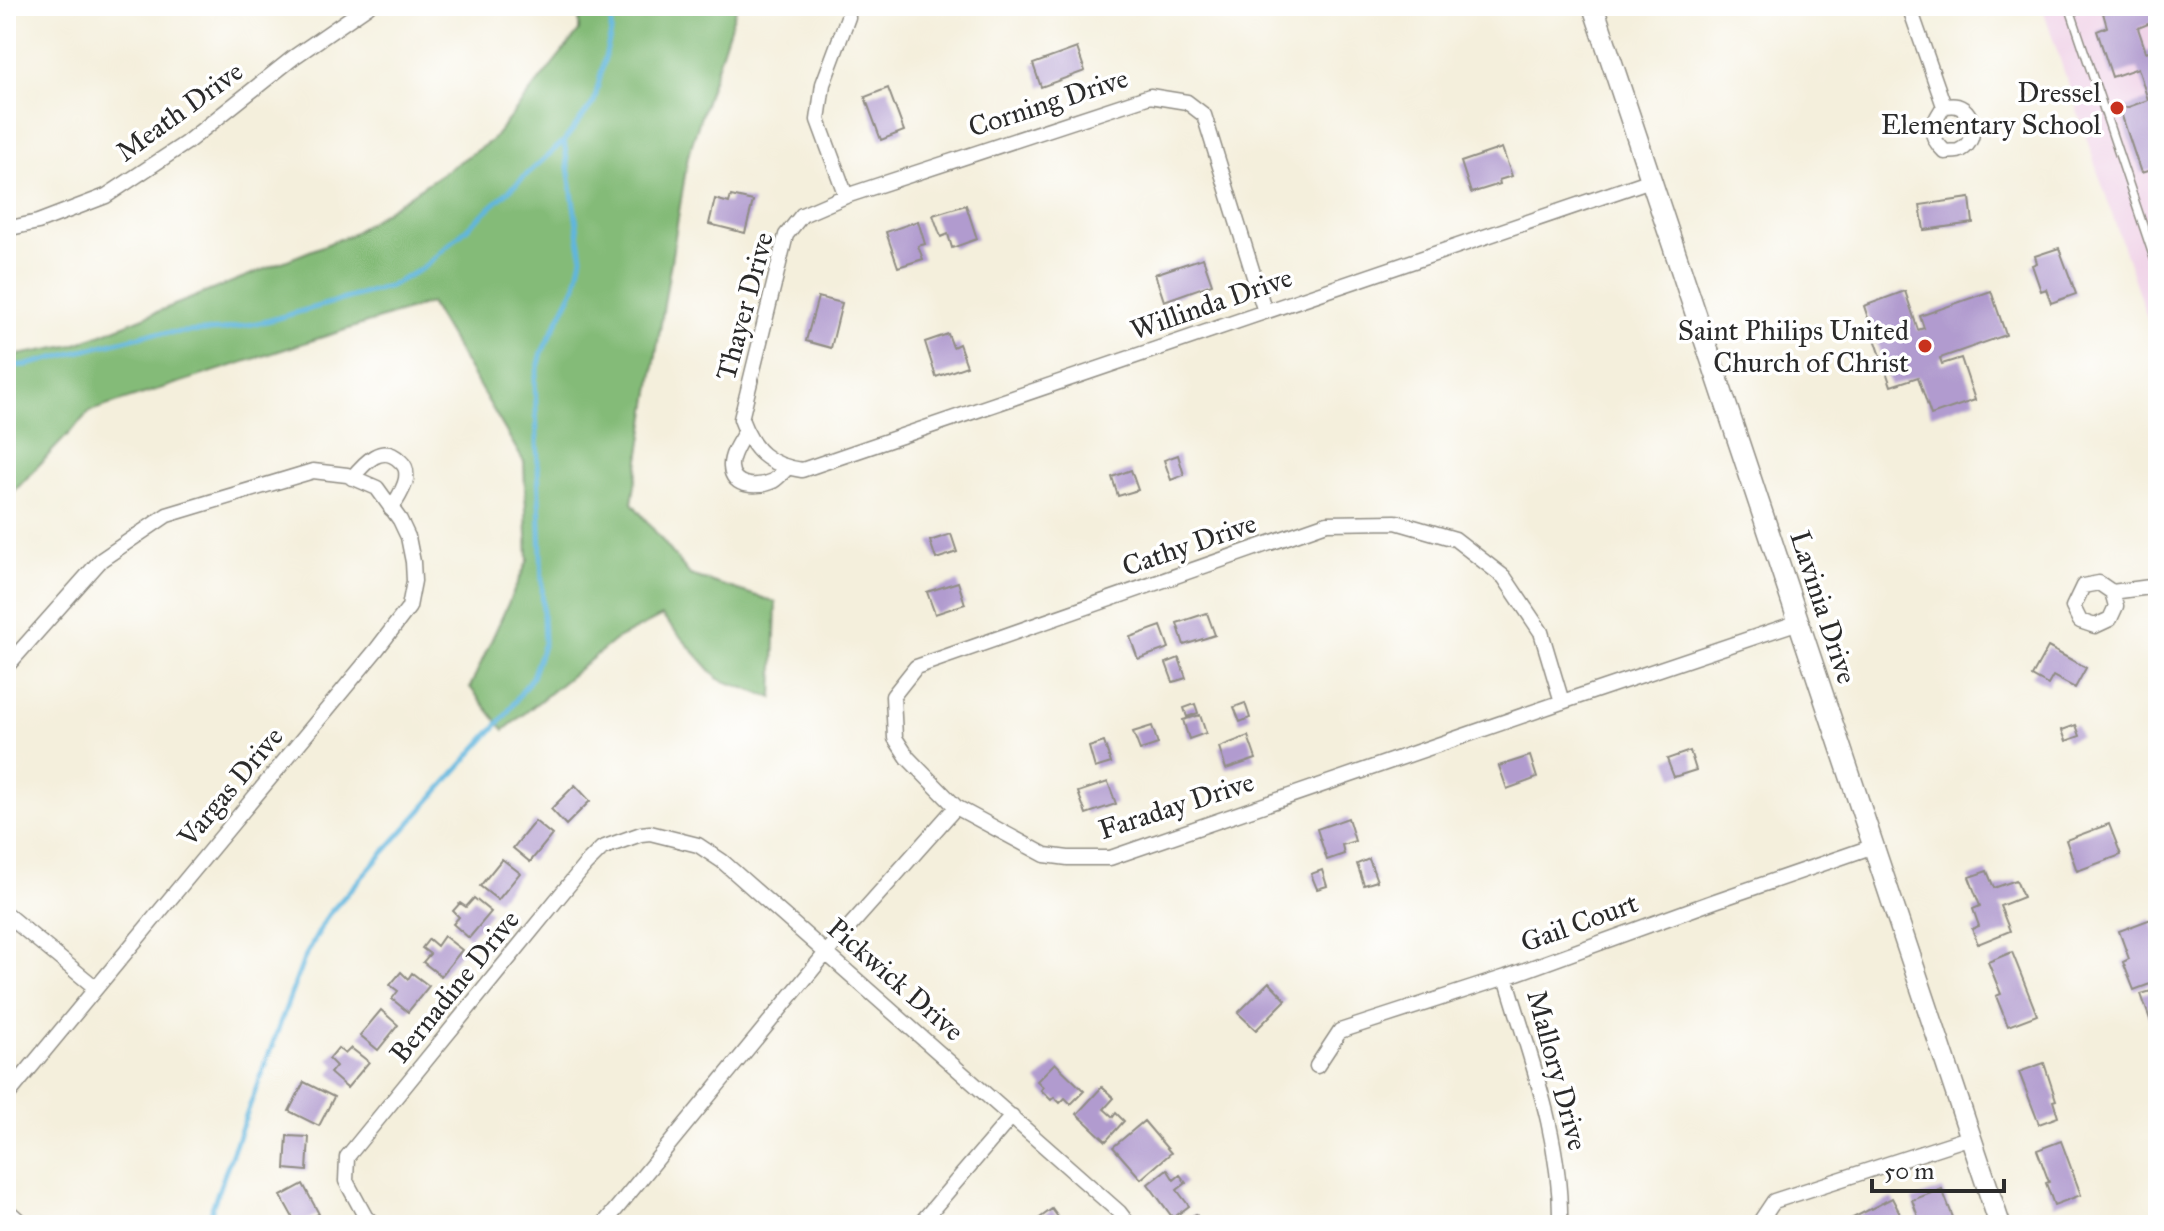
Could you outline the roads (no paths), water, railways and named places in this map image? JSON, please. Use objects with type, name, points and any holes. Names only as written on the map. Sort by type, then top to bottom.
[{"type":"street","name":"Meath Drive","points":[[6,229],[38,222],[106,196],[178,149],[294,57],[368,6]]},
{"type":"street","name":"Lavinia Drive","points":[[1593,6],[2000,1225]]},
{"type":"street","points":[[1909,6],[1944,106]]},
{"type":"street","points":[[846,196],[818,120],[823,84],[848,17]]},
{"type":"street","name":"Corning Drive","points":[[846,196],[1150,96],[1187,102],[1204,115],[1265,312]]},
{"type":"street","name":"Willinda Drive","points":[[746,431],[730,464],[733,475],[744,485],[755,486],[774,481],[787,468],[802,470],[1651,180]]},
{"type":"street","name":"Thayer Drive","points":[[746,431],[741,419],[786,235],[802,215],[846,196]]},
{"type":"street","points":[[746,431],[762,455],[787,468]]},
{"type":"street","points":[[6,667],[101,560],[167,515],[313,471],[352,478],[363,464],[376,455],[387,453],[405,466],[406,477],[391,509]]},
{"type":"street","name":"Vargas Drive","points":[[6,1097],[409,607],[414,581],[408,537],[377,488],[352,478]]},
{"type":"street","name":"Cathy Drive","points":[[956,807],[908,758],[895,738],[893,696],[916,667],[1327,523],[1396,522],[1455,539],[1504,577],[1541,632],[1562,702]]},
{"type":"street","points":[[2112,592],[2158,586]]},
{"type":"street","name":"Faraday Drive","points":[[956,807],[1045,855],[1110,858],[1799,622]]},
{"type":"street","points":[[603,1225],[826,953],[956,807]]},
{"type":"street","name":"Pickwick Drive","points":[[602,848],[650,833],[698,845],[722,861],[1012,1116],[1119,1212],[1129,1225]]},
{"type":"street","name":"Gail Court","points":[[1317,1066],[1340,1031],[1506,977],[1874,846]]},
{"type":"street","name":"Bernadine Drive","points":[[378,1225],[366,1218],[346,1181],[347,1157],[602,848]]},
{"type":"street","points":[[6,914],[96,988]]},
{"type":"street","name":"Mallory Drive","points":[[1506,977],[1555,1143],[1561,1195],[1560,1225]]},
{"type":"street","points":[[919,1225],[1012,1116]]},
{"type":"street","points":[[1758,1225],[1774,1201],[1971,1137]]},
{"type":"street","points":[[6,1209],[24,1225]]},
{"type":"lane","points":[[2069,6],[2158,270]]},
{"type":"waterway","points":[[6,366],[27,365],[148,334],[222,330],[267,321],[390,286],[423,268],[564,141],[594,102],[611,33],[612,6]]},
{"type":"waterway","points":[[211,1225],[212,1208],[304,959],[328,915],[505,716],[532,677],[544,643],[535,380],[542,352],[576,285],[582,257],[564,141]]},
{"type":"place","name":"Dressel Elementary School","points":[[2117,108]]},
{"type":"place","name":"Saint Philips United Church of Christ","points":[[1925,346]]}]
